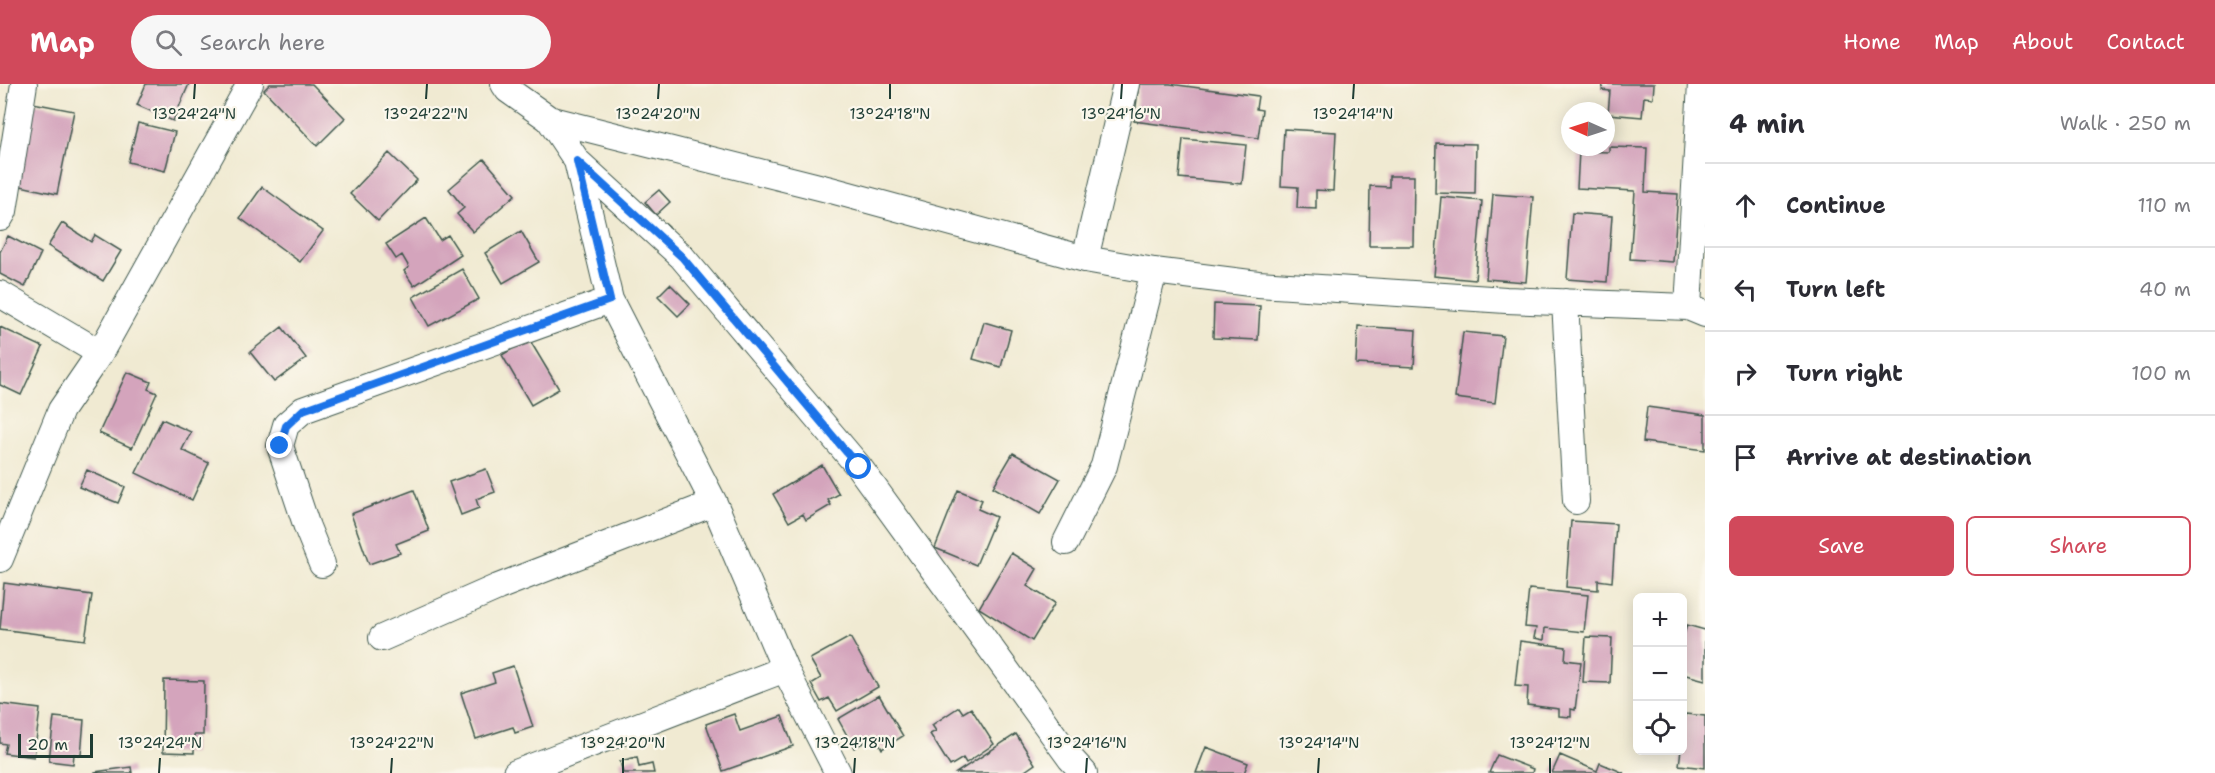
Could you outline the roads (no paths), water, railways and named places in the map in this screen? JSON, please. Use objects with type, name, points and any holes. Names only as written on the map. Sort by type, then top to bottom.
[{"type":"street","points":[[0,218],[4,211],[24,84]]},
{"type":"street","points":[[0,560],[61,410],[100,353],[250,84]]},
{"type":"street","points":[[504,84],[508,90],[549,119],[577,161],[682,257],[859,467],[1071,759],[1084,773]]},
{"type":"street","points":[[1085,259],[1126,84]]},
{"type":"street","points":[[549,119],[831,190],[1085,259],[1154,271],[1257,284],[1697,310],[1701,84]]},
{"type":"street","points":[[577,161],[610,300],[714,503],[785,669],[838,773]]},
{"type":"street","points":[[1066,542],[1104,466],[1154,271]]},
{"type":"street","points":[[0,294],[100,353]]},
{"type":"street","points":[[322,564],[280,446],[286,426],[303,410],[610,300]]},
{"type":"street","points":[[1565,302],[1576,501]]},
{"type":"street","points":[[382,638],[498,587],[714,503]]},
{"type":"street","points":[[516,773],[785,669]]}]
